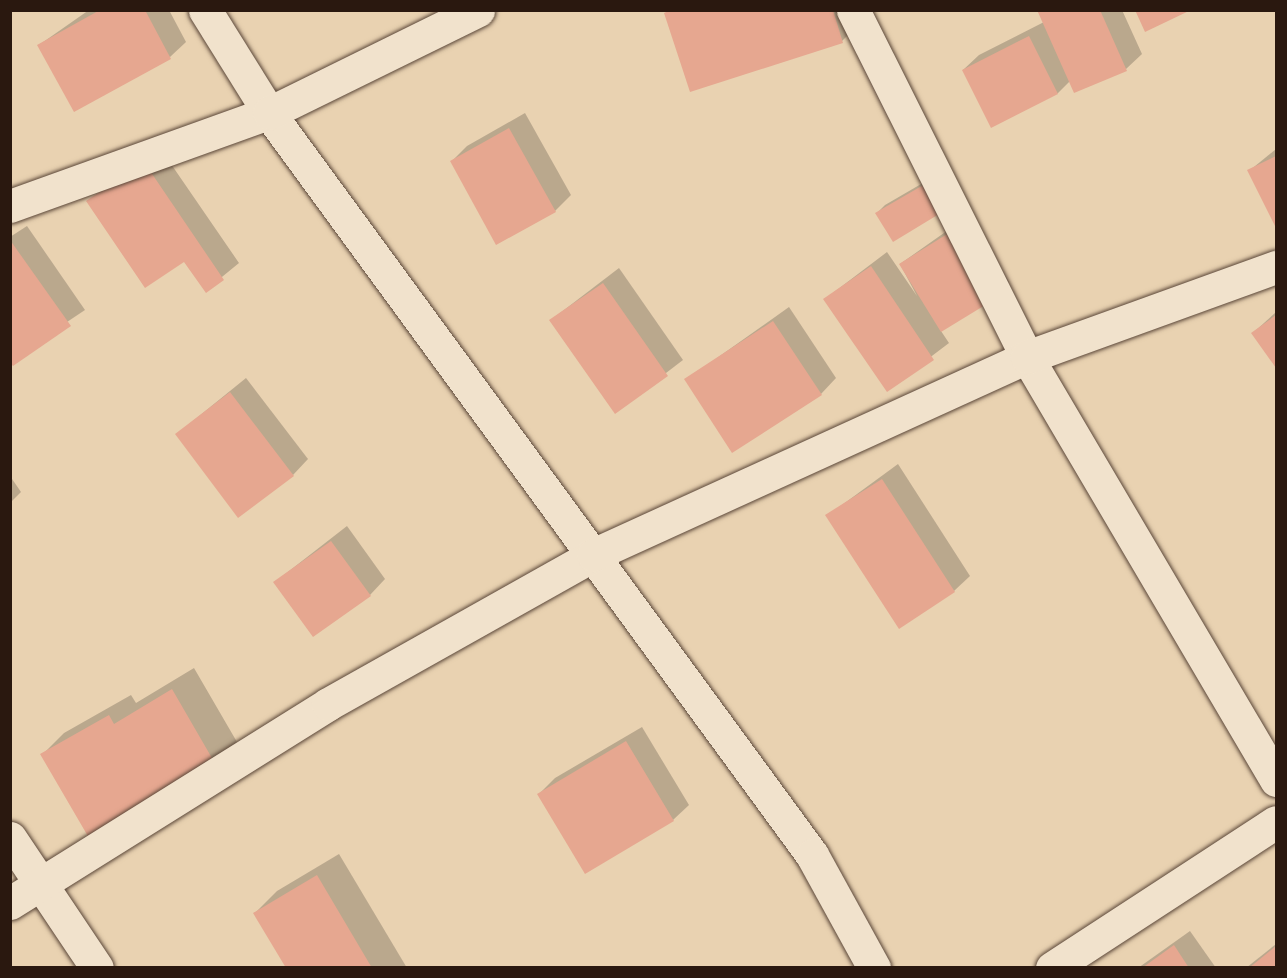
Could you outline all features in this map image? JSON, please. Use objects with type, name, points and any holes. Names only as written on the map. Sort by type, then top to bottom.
[{"type":"street","points":[[205,10],[269,114],[812,855],[874,968]]},
{"type":"street","points":[[10,206],[269,114],[478,10]]},
{"type":"street","points":[[853,10],[1027,357],[1276,780]]},
{"type":"street","points":[[10,903],[328,704],[593,555],[1027,357],[1276,267]]},
{"type":"street","points":[[1052,968],[1276,822]]},
{"type":"street","points":[[10,838],[43,881],[97,968]]},
{"type":"building","points":[[100,10],[145,10],[171,59],[74,112],[37,45]]},
{"type":"building","points":[[671,10],[833,10],[843,43],[690,92],[664,13]]},
{"type":"building","points":[[1037,10],[1100,10],[1127,71],[1074,93]]},
{"type":"building","points":[[1135,10],[1191,10],[1145,32]]},
{"type":"building","points":[[1029,36],[1058,94],[991,128],[962,70]]},
{"type":"building","points":[[509,128],[556,212],[496,245],[450,161]]},
{"type":"building","points":[[1276,156],[1276,228],[1247,170]]},
{"type":"building","points":[[144,162],[224,280],[206,293],[184,262],[145,288],[86,201]]},
{"type":"building","points":[[932,180],[949,208],[893,242],[875,213]]},
{"type":"building","points":[[952,231],[995,299],[941,332],[899,264]]},
{"type":"building","points":[[10,240],[71,326],[13,366],[10,363]]},
{"type":"building","points":[[871,266],[934,360],[887,392],[823,299]]},
{"type":"building","points":[[603,283],[668,376],[615,414],[549,320]]},
{"type":"building","points":[[1276,315],[1276,368],[1251,333]]},
{"type":"building","points":[[773,321],[822,395],[732,453],[684,379]]},
{"type":"building","points":[[230,392],[294,476],[238,518],[175,434]]},
{"type":"building","points":[[882,479],[955,592],[899,629],[825,515]]},
{"type":"building","points":[[331,541],[371,596],[313,637],[273,582]]},
{"type":"building","points":[[172,689],[216,765],[89,838],[40,754],[109,715],[114,724]]},
{"type":"building","points":[[626,741],[674,821],[585,874],[537,794]]},
{"type":"building","points":[[317,875],[372,968],[286,968],[253,913]]},
{"type":"building","points":[[1174,945],[1189,968],[1142,968]]},
{"type":"building","points":[[1276,946],[1276,968],[1249,968]]}]
